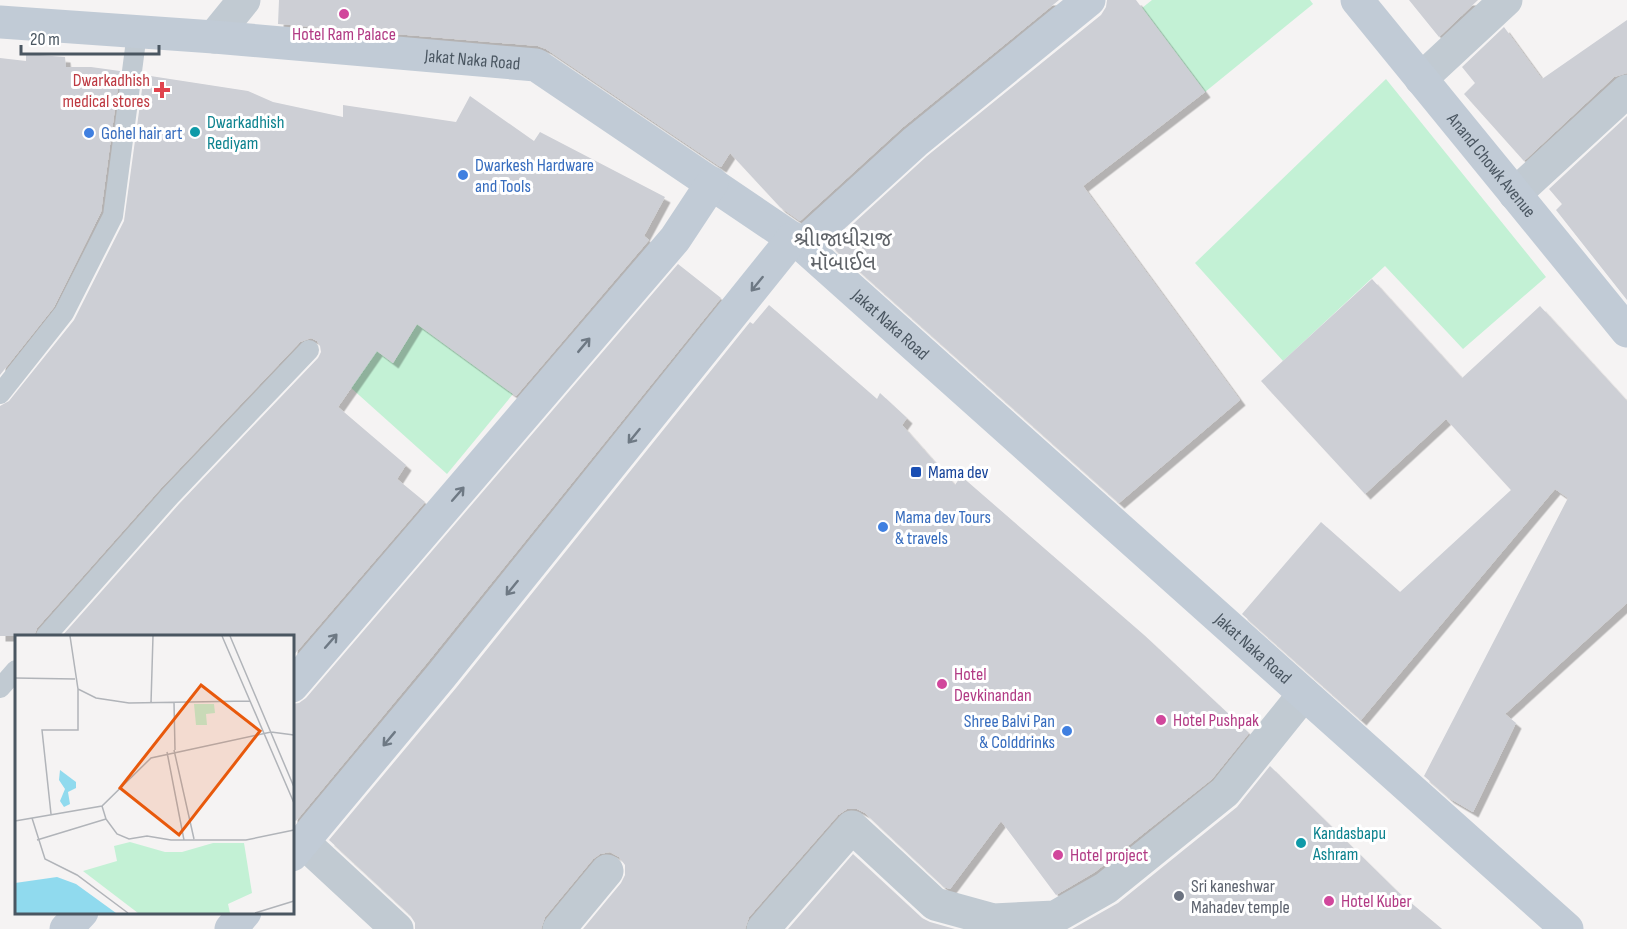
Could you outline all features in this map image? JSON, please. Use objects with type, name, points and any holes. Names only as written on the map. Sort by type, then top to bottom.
[{"type":"main road","points":[[298,849],[798,242],[915,142],[1089,0]]},
{"type":"main road","name":"Anand Chowk Avenue","points":[[1357,0],[1627,331]]},
{"type":"main road","name":"Jakat Naka Road","points":[[0,22],[214,37],[536,65],[798,242],[1567,929]]},
{"type":"main road","points":[[294,684],[675,239],[712,183]]},
{"type":"main road","points":[[66,929],[79,914]]},
{"type":"main road","points":[[231,929],[242,914]]},
{"type":"street","points":[[214,37],[244,0]]},
{"type":"street","points":[[1421,79],[1506,0]]},
{"type":"street","points":[[1515,194],[1627,91]]},
{"type":"street","points":[[763,929],[852,827],[935,904],[993,920],[1055,917],[1106,888],[1225,792],[1304,694]]},
{"type":"street","points":[[298,849],[397,929]]},
{"type":"street","points":[[559,929],[607,871]]},
{"type":"lane","points":[[0,394],[64,313],[113,216],[137,33]]},
{"type":"lane","points":[[47,635],[170,496],[309,350]]},
{"type":"lane","points":[[0,688],[15,671]]},
{"type":"green space","points":[[1152,0],[1310,0],[1313,4],[1205,92],[1142,8]]},
{"type":"green space","points":[[1386,79],[1546,277],[1463,349],[1385,266],[1283,361],[1195,263]]},
{"type":"green space","points":[[417,324],[513,394],[447,474],[350,387],[373,348],[393,363]]},
{"type":"building","points":[[279,0],[1059,0],[903,127],[800,221],[780,207],[730,153],[721,167],[719,166],[546,49],[538,46],[278,24]]},
{"type":"building","points":[[1107,0],[1136,0],[1205,92],[1083,186],[1240,400],[1119,503],[830,245],[927,156],[1101,15]]},
{"type":"building","points":[[1409,0],[1478,0],[1439,37]]},
{"type":"building","points":[[1627,20],[1627,73],[1614,77],[1524,161],[1464,94],[1475,83],[1462,67],[1504,27],[1542,79]]},
{"type":"building","points":[[26,54],[65,57],[66,67],[91,67],[120,71],[101,212],[54,307],[0,375],[0,58],[26,61]]},
{"type":"building","points":[[144,75],[248,91],[273,102],[343,117],[343,105],[456,122],[470,96],[534,141],[540,132],[665,197],[644,236],[649,240],[516,396],[417,324],[393,363],[377,351],[338,407],[406,465],[397,479],[425,502],[294,655],[294,635],[63,635],[179,504],[318,358],[321,352],[320,346],[311,338],[300,342],[161,488],[37,628],[34,635],[0,636],[0,406],[9,401],[74,320],[124,221]]},
{"type":"building","points":[[1627,116],[1627,300],[1556,210],[1562,204],[1549,189]]},
{"type":"building","points":[[678,264],[721,298],[426,664],[296,821],[294,820],[294,704],[306,698]]},
{"type":"building","points":[[1372,279],[1462,378],[1540,306],[1627,401],[1627,603],[1505,714],[1516,723],[1473,812],[1449,798],[1424,776],[1568,498],[1555,489],[1361,720],[1242,614],[1321,522],[1400,592],[1511,490],[1446,419],[1365,494],[1261,381]]},
{"type":"building","points":[[769,305],[877,399],[880,393],[907,418],[902,425],[955,485],[961,476],[1144,635],[1249,733],[1212,779],[1095,872],[1056,895],[1001,821],[950,889],[944,887],[865,813],[857,809],[847,809],[838,815],[749,917],[745,929],[583,929],[625,875],[625,865],[619,857],[610,852],[600,854],[593,859],[545,917],[541,929],[415,929],[415,923],[410,915],[329,840],[456,688],[750,322],[753,324]]},
{"type":"building","points":[[1270,766],[1397,891],[1442,929],[1072,929],[1118,903],[1237,807]]},
{"type":"building","points":[[853,854],[922,918],[955,929],[788,929]]},
{"type":"place","name":"Hotel Ram Palace","points":[[344,14]]},
{"type":"place","name":"Dwarkadhish medical stores","points":[[162,90]]},
{"type":"place","name":"Dwarkadhish Rediyam","points":[[195,132]]},
{"type":"place","name":"Gohel hair art","points":[[89,133]]},
{"type":"place","name":"Dwarkesh Hardware and Tools","points":[[463,175]]},
{"type":"place","name":"Mama dev","points":[[916,472]]},
{"type":"place","name":"Mama dev Tours & travels","points":[[883,527]]},
{"type":"place","name":"Hotel Devkinandan","points":[[942,684]]},
{"type":"place","name":"Hotel Pushpak","points":[[1161,720]]},
{"type":"place","name":"Shree Balvi Pan & Colddrinks","points":[[1067,731]]},
{"type":"place","name":"Kandasbapu Ashram","points":[[1301,843]]},
{"type":"place","name":"Hotel project","points":[[1058,855]]},
{"type":"place","name":"Sri kaneshwar Mahadev temple","points":[[1179,896]]},
{"type":"place","name":"Hotel Kuber","points":[[1329,901]]},
{"type":"district","name":"શ્રીાજાધીરાજ મૉબાઈલ","points":[[843,251]]}]
